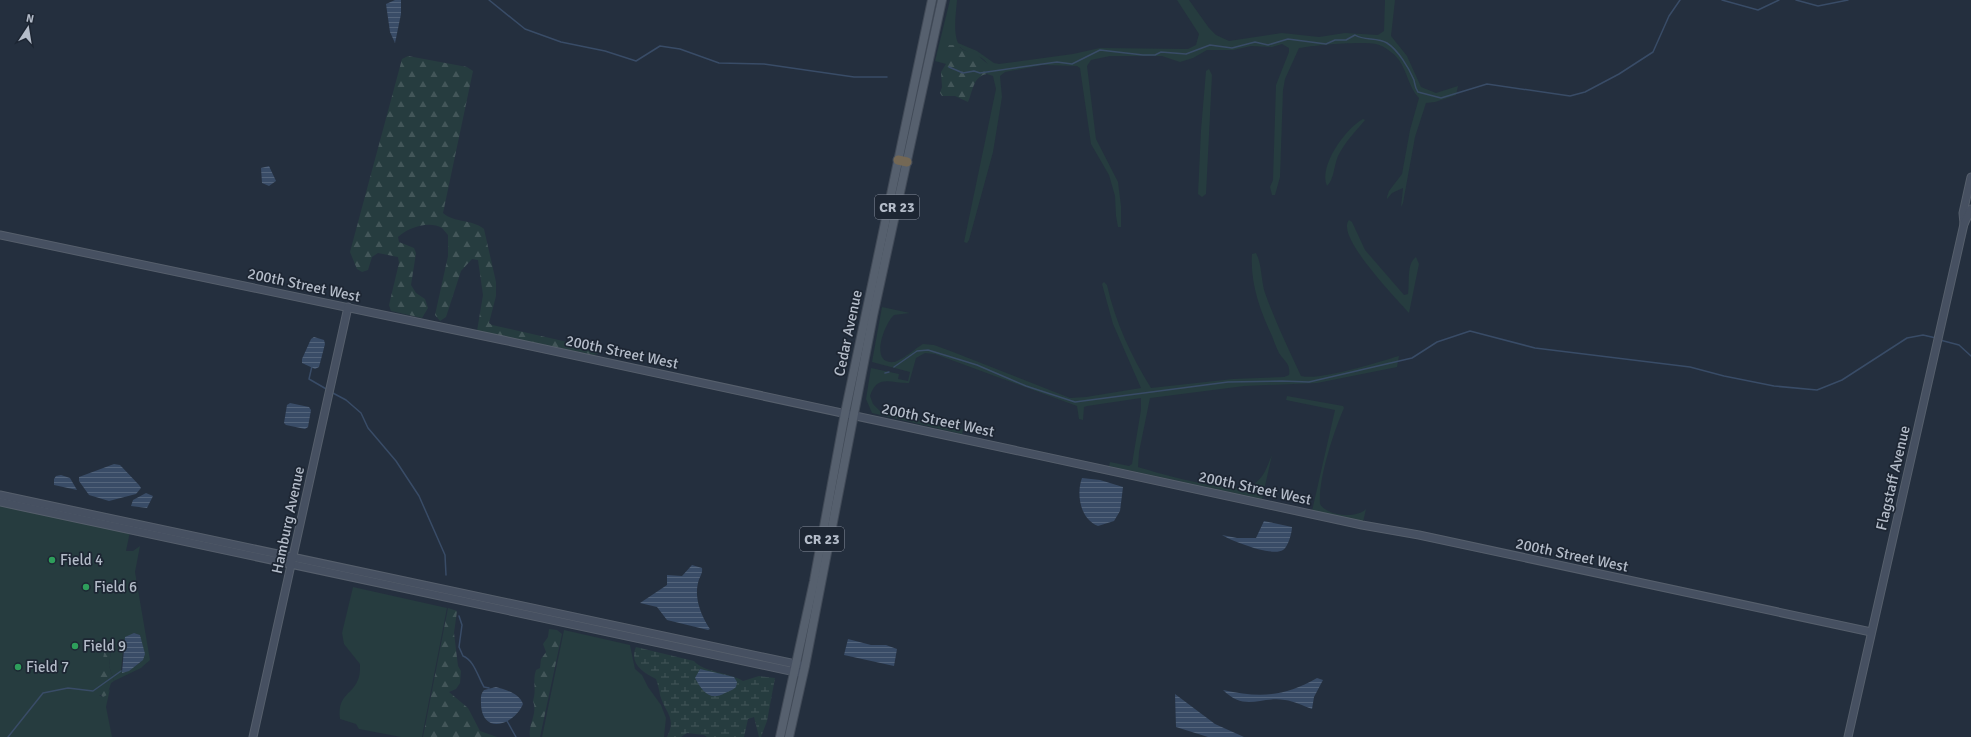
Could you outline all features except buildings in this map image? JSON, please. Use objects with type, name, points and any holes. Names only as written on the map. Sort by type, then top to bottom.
[{"type":"main road","name":"Cedar Avenue","points":[[804,670],[854,415],[932,0]]},
{"type":"main road","name":"Cedar Avenue","points":[[795,668],[814,581],[845,413],[902,161],[942,0]]},
{"type":"main road","name":"CR 23","points":[[780,737],[795,668]]},
{"type":"main road","name":"CR 23","points":[[789,737],[804,670]]},
{"type":"street","name":"Flagstaff Avenue","points":[[1964,224],[1963,213],[1971,177]]},
{"type":"street","name":"Flagstaff Avenue","points":[[1848,737],[1964,224],[1971,209]]},
{"type":"street","name":"200th Street West","points":[[0,235],[845,413],[1362,525],[1434,538],[1871,632]]},
{"type":"street","name":"Hamburg Avenue","points":[[253,737],[348,308]]},
{"type":"street","points":[[0,495],[292,561]]},
{"type":"street","points":[[0,502],[292,561],[804,670]]},
{"type":"green space","points":[[950,0],[957,0],[955,28],[958,43],[977,51],[994,63],[999,64],[1073,54],[1100,48],[1188,49],[1196,45],[1199,34],[1177,0],[1189,0],[1209,28],[1216,35],[1229,41],[1282,33],[1319,37],[1345,33],[1378,35],[1384,31],[1385,0],[1395,0],[1391,36],[1407,56],[1421,87],[1436,93],[1458,86],[1456,95],[1435,102],[1426,103],[1415,137],[1401,207],[1403,188],[1392,193],[1387,199],[1387,197],[1389,191],[1402,174],[1410,130],[1419,98],[1397,57],[1382,46],[1369,43],[1349,43],[1299,48],[1285,79],[1283,90],[1280,177],[1275,195],[1272,195],[1270,187],[1273,180],[1276,85],[1289,52],[1289,48],[1282,44],[1272,47],[1251,46],[1233,50],[1207,50],[1193,58],[1180,62],[1162,56],[1110,56],[1091,60],[1087,66],[1096,139],[1118,182],[1121,206],[1121,227],[1118,227],[1115,196],[1109,175],[1091,144],[1080,68],[1077,66],[1043,65],[1005,72],[1000,76],[1002,97],[993,152],[967,243],[964,242],[996,89],[993,76],[987,74],[987,63],[984,59],[960,47],[946,51],[946,64],[935,61]]},
{"type":"green space","points":[[949,45],[957,45],[963,50],[976,54],[990,66],[987,74],[982,75],[976,81],[968,102],[955,96],[942,96],[940,93],[942,87],[941,72],[946,64],[946,51]]},
{"type":"green space","points":[[408,56],[467,67],[473,71],[443,213],[452,218],[474,224],[484,229],[496,282],[496,296],[489,323],[492,325],[598,349],[601,352],[594,355],[477,331],[483,295],[478,260],[472,259],[461,271],[446,317],[440,321],[435,315],[448,256],[448,235],[442,228],[437,226],[418,226],[398,237],[399,242],[414,248],[416,253],[411,285],[416,293],[425,299],[428,308],[422,318],[391,311],[389,305],[399,263],[398,257],[378,253],[372,257],[368,270],[362,272],[357,269],[350,252],[402,59]]},
{"type":"green space","points":[[1209,69],[1212,75],[1206,194],[1202,197],[1198,194],[1201,130],[1206,71]]},
{"type":"green space","points":[[1363,119],[1365,120],[1347,142],[1338,156],[1331,180],[1327,186],[1325,178],[1326,168],[1335,148],[1349,130]]},
{"type":"green space","points":[[1349,220],[1352,222],[1365,250],[1404,295],[1408,294],[1411,264],[1416,257],[1419,264],[1409,313],[1381,282],[1359,253],[1347,228]]},
{"type":"green space","points":[[1256,253],[1265,293],[1277,324],[1301,376],[1321,376],[1399,356],[1397,367],[1317,383],[1244,386],[1150,398],[1139,452],[1138,467],[1214,486],[1243,487],[1252,485],[1259,479],[1265,472],[1272,455],[1262,499],[1109,466],[1110,462],[1129,466],[1132,464],[1141,410],[1141,398],[1084,407],[1083,420],[1079,419],[1077,406],[935,354],[925,353],[916,358],[909,383],[886,381],[877,384],[870,396],[873,404],[882,413],[963,429],[962,434],[872,413],[866,399],[871,368],[899,374],[898,379],[908,381],[910,372],[872,362],[882,307],[910,313],[894,315],[886,327],[880,351],[882,357],[886,361],[897,361],[923,344],[934,345],[1070,398],[1086,397],[1141,388],[1113,324],[1102,284],[1104,282],[1107,285],[1114,312],[1124,338],[1151,388],[1233,379],[1284,377],[1289,375],[1289,368],[1277,349],[1260,306],[1254,286],[1252,254]]},
{"type":"green space","points":[[1287,396],[1343,406],[1344,408],[1331,442],[1324,469],[1320,504],[1329,511],[1342,515],[1356,514],[1366,509],[1363,522],[1312,511],[1335,410],[1286,400]]},
{"type":"green space","points":[[0,499],[131,527],[126,551],[133,551],[140,546],[135,572],[150,660],[141,668],[114,681],[109,666],[111,649],[99,695],[103,697],[110,689],[106,707],[112,737],[0,737]],"holes":[[[134,633],[140,635],[143,650],[140,663],[121,671],[124,640]]]},
{"type":"green space","points":[[353,587],[447,608],[422,737],[401,737],[359,729],[356,724],[340,719],[341,704],[343,699],[353,688],[360,672],[360,664],[344,644],[342,633]]},
{"type":"green space","points":[[448,608],[457,611],[454,633],[458,666],[461,671],[460,683],[456,689],[449,692],[468,708],[480,731],[497,737],[423,737]]},
{"type":"green space","points":[[549,629],[557,630],[562,634],[540,737],[530,737],[530,728],[534,715],[534,678],[536,670],[540,668],[541,659],[546,652],[543,644],[548,637]]},
{"type":"green space","points":[[564,630],[630,645],[635,669],[642,675],[648,687],[661,705],[666,718],[664,737],[542,737]]},
{"type":"green space","points":[[107,647],[111,649],[109,666],[114,681],[111,683],[107,695],[103,697],[98,695],[96,691],[105,649]]},
{"type":"green space","points":[[636,647],[694,661],[704,668],[738,678],[743,681],[759,676],[775,678],[767,721],[761,737],[759,737],[754,717],[748,719],[744,737],[707,737],[704,735],[687,733],[681,737],[667,737],[671,725],[669,715],[662,701],[656,679],[642,670],[634,658]]},
{"type":"water","points":[[395,0],[401,0],[401,14],[395,43],[390,32],[386,4]]},
{"type":"water","points":[[269,166],[276,181],[269,186],[262,183],[261,168]]},
{"type":"water","points":[[314,337],[324,340],[325,344],[319,367],[315,369],[302,363],[302,359],[311,339]]},
{"type":"water","points":[[290,403],[309,407],[311,410],[308,427],[305,429],[286,425],[284,423],[287,405]]},
{"type":"water","points":[[114,464],[120,465],[141,488],[136,494],[109,501],[89,495],[79,481],[79,477]]},
{"type":"water","points":[[61,475],[70,478],[77,490],[54,485],[54,479],[56,476]]},
{"type":"water","points":[[1082,478],[1100,480],[1123,487],[1120,511],[1114,521],[1098,526],[1087,518],[1083,512],[1079,491]]},
{"type":"water","points":[[146,493],[153,496],[147,508],[131,506],[133,500]]},
{"type":"water","points":[[1264,521],[1292,527],[1287,546],[1283,550],[1278,552],[1262,550],[1234,541],[1222,535],[1237,538],[1256,538]]},
{"type":"water","points":[[692,565],[702,568],[698,583],[697,595],[704,619],[710,629],[708,630],[667,620],[657,607],[640,603],[667,585],[667,575],[682,576]]},
{"type":"water","points":[[134,633],[140,635],[145,654],[143,660],[129,671],[122,673],[125,637]]},
{"type":"water","points":[[848,639],[871,645],[886,645],[897,649],[894,666],[844,655]]},
{"type":"water","points":[[700,669],[734,677],[737,682],[736,687],[720,695],[711,696],[707,694],[695,678]]},
{"type":"water","points":[[1317,678],[1323,680],[1314,697],[1312,709],[1295,702],[1276,699],[1246,702],[1231,697],[1223,690],[1236,693],[1260,695],[1272,694],[1294,689]]},
{"type":"water","points":[[496,687],[515,695],[523,704],[513,717],[500,724],[493,724],[487,721],[483,715],[481,705],[481,695],[484,690]]},
{"type":"water","points":[[1175,694],[1215,724],[1244,737],[1208,737],[1176,727]]},
{"type":"waterway","points":[[489,0],[525,29],[561,42],[605,51],[636,61],[660,46],[680,49],[719,63],[764,64],[854,77],[887,77]]},
{"type":"waterway","points":[[949,67],[963,73],[974,71],[980,73],[1057,62],[1072,64],[1100,50],[1143,55],[1155,55],[1161,52],[1186,54],[1210,45],[1232,48],[1255,42],[1268,45],[1288,39],[1326,44],[1335,40],[1346,40],[1355,35],[1362,38],[1383,41],[1391,46],[1406,65],[1414,80],[1418,92],[1441,98],[1487,84],[1570,96],[1585,92],[1619,74],[1653,52],[1669,16],[1680,0]]},
{"type":"waterway","points":[[1722,0],[1758,10],[1779,0]]},
{"type":"waterway","points":[[1796,0],[1818,6],[1848,0]]},
{"type":"waterway","points":[[894,367],[917,351],[928,350],[977,365],[1026,386],[1075,402],[1228,382],[1309,382],[1412,358],[1437,342],[1470,331],[1535,348],[1690,367],[1724,376],[1774,386],[1817,390],[1842,380],[1907,338],[1923,335],[1936,338]]},
{"type":"waterway","points":[[1940,340],[1959,345],[1971,356]]},
{"type":"waterway","points":[[312,366],[309,379],[328,390]]},
{"type":"waterway","points":[[885,373],[889,372]]},
{"type":"waterway","points":[[331,392],[346,400],[361,413],[368,428],[396,461],[419,496],[445,555],[446,575]]},
{"type":"waterway","points":[[459,616],[462,625],[459,647],[463,656],[473,665],[484,687],[489,688]]},
{"type":"waterway","points":[[8,737],[43,693],[68,688],[93,691],[121,671]]},
{"type":"waterway","points":[[507,721],[516,737]]},
{"type":"place","name":"Field 4","points":[[52,560]]},
{"type":"place","name":"Field 6","points":[[86,587]]},
{"type":"place","name":"Field 9","points":[[75,646]]},
{"type":"place","name":"Field 7","points":[[18,667]]}]
